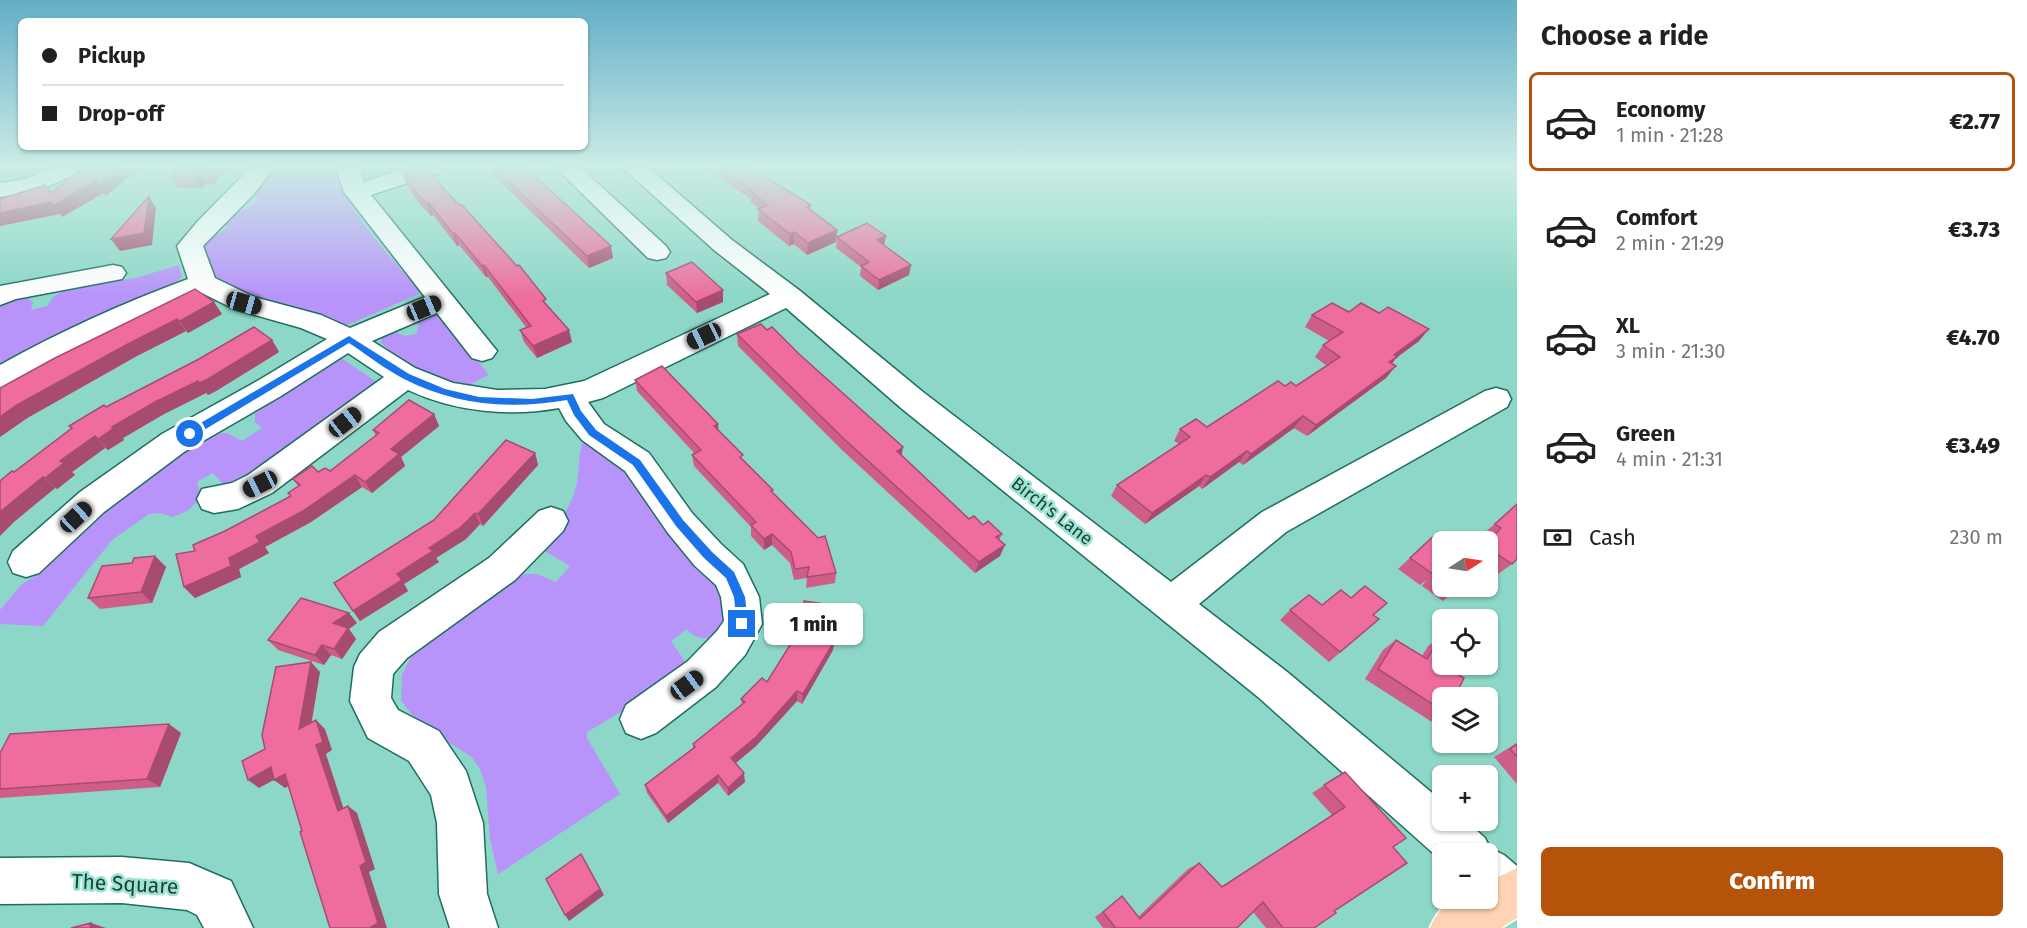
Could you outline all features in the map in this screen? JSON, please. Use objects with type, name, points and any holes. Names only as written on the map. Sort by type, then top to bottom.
[{"type":"main road","points":[[1454,928],[1506,886]]},
{"type":"street","points":[[224,211],[199,234],[190,246],[204,283],[244,303],[329,329],[349,339],[406,376],[442,392],[479,401],[532,403],[570,397],[592,390],[789,296]]},
{"type":"street","points":[[376,211],[482,351]]},
{"type":"street","points":[[614,211],[657,252]]},
{"type":"street","name":"Birch's Lane","points":[[684,211],[912,400],[1280,691],[1456,843]]},
{"type":"street","points":[[0,296],[9,292],[113,273]]},
{"type":"street","points":[[0,378],[57,346],[132,310],[204,283]]},
{"type":"street","points":[[26,562],[92,502],[173,444],[349,339],[443,300]]},
{"type":"street","points":[[214,500],[238,496],[260,484],[406,376]]},
{"type":"street","points":[[570,397],[577,413],[593,432],[637,462],[680,523],[708,555],[730,575],[740,597],[742,624],[731,643],[702,674],[641,719]]},
{"type":"street","points":[[1171,604],[1274,522],[1496,399]]},
{"type":"street","points":[[474,928],[463,894],[460,823],[451,786],[424,746],[383,724],[369,701],[374,667],[393,645],[502,569],[551,521]]},
{"type":"street","name":"The Square","points":[[0,881],[122,880],[189,887],[214,898],[229,928]]},
{"type":"shaded area","points":[[355,211],[384,250],[421,293],[345,326],[265,303],[214,277],[201,242],[228,227],[218,224],[230,213]]},
{"type":"shaded area","points":[[179,265],[182,277],[174,283],[175,286],[0,372],[0,300],[26,298],[33,303],[31,310],[48,306],[52,298],[69,287],[136,278]]},
{"type":"shaded area","points":[[439,312],[489,375],[467,385],[454,387],[447,385],[405,361],[381,343],[382,335],[389,330],[405,336],[416,334],[419,325],[414,320]]},
{"type":"shaded area","points":[[341,358],[384,387],[249,486],[224,485],[213,473],[197,482],[201,498],[187,511],[173,517],[160,513],[149,514],[112,540],[43,626],[0,624],[0,610],[22,584],[36,576],[99,512],[163,462],[215,434],[227,433],[242,441],[262,428],[255,422],[255,414],[261,407],[333,360]]},
{"type":"shaded area","points":[[586,435],[613,451],[734,602],[721,636],[698,637],[687,629],[671,641],[684,660],[687,673],[587,732],[587,738],[620,794],[498,874],[490,839],[486,787],[480,769],[472,757],[424,727],[412,715],[401,700],[402,675],[414,651],[478,607],[519,574],[537,574],[556,582],[570,566],[543,550],[565,514],[575,491],[581,448]]},
{"type":"building","points":[[135,211],[147,211],[144,233],[111,239]]},
{"type":"building","points":[[435,211],[468,211],[517,266],[519,265],[546,299],[543,301],[569,330],[533,346],[520,330],[531,326],[484,265],[482,266],[455,233],[453,234]]},
{"type":"building","points":[[540,211],[573,211],[611,246],[587,256]]},
{"type":"building","points":[[761,211],[813,211],[837,230],[808,243],[794,232],[790,234]]},
{"type":"building","points":[[867,223],[886,236],[877,240],[911,265],[879,280],[861,266],[869,262],[837,237]]},
{"type":"building","points":[[692,262],[723,290],[696,302],[666,273]]},
{"type":"building","points":[[195,289],[214,302],[180,321],[177,319],[126,345],[17,405],[0,417],[0,388],[55,358]]},
{"type":"building","points":[[1332,303],[1349,312],[1361,303],[1379,313],[1388,307],[1429,329],[1394,355],[1397,357],[1389,362],[1396,366],[1316,425],[1303,416],[1251,454],[1247,451],[1210,477],[1206,475],[1152,513],[1117,485],[1190,437],[1180,429],[1196,419],[1207,427],[1278,381],[1285,386],[1291,382],[1296,386],[1340,357],[1323,345],[1343,332],[1312,315]]},
{"type":"building","points":[[761,324],[767,330],[772,327],[903,447],[897,451],[969,519],[974,516],[983,525],[988,521],[1002,534],[996,537],[1005,545],[979,562],[844,439],[737,334]]},
{"type":"building","points":[[254,327],[272,340],[208,379],[199,383],[198,381],[155,402],[112,427],[114,428],[98,439],[95,436],[60,461],[64,463],[0,512],[0,481],[72,428],[69,426],[104,405],[106,407],[199,359]]},
{"type":"building","points":[[662,366],[718,424],[714,426],[743,455],[740,457],[773,490],[771,491],[818,538],[825,536],[836,573],[807,577],[809,567],[795,569],[791,552],[772,534],[764,539],[751,525],[756,522],[692,455],[701,450],[635,380]]},
{"type":"building","points":[[409,400],[434,414],[391,449],[399,454],[365,482],[355,475],[303,511],[256,536],[260,542],[229,558],[231,566],[184,587],[176,554],[195,551],[193,545],[291,496],[288,493],[300,485],[293,479],[312,466],[318,472],[325,468],[330,471],[379,433],[373,430]]},
{"type":"building","points":[[506,440],[535,453],[478,514],[475,513],[460,528],[429,548],[433,551],[397,574],[402,580],[353,611],[334,583],[434,520]]},
{"type":"building","points":[[1517,504],[1517,559],[1512,564],[1498,555],[1498,531],[1501,528],[1495,524]]},
{"type":"building","points":[[1432,538],[1432,573],[1410,558]]},
{"type":"building","points":[[155,556],[141,592],[88,598],[102,566],[132,563],[134,558]]},
{"type":"building","points":[[1365,586],[1387,603],[1373,615],[1379,619],[1340,652],[1290,610],[1309,595],[1322,605],[1341,590],[1351,598]]},
{"type":"building","points":[[301,598],[349,613],[333,623],[348,628],[334,649],[322,645],[315,655],[268,640]]},
{"type":"building","points":[[804,601],[838,606],[835,640],[803,694],[797,691],[756,737],[731,758],[744,773],[728,788],[718,775],[666,816],[645,785],[695,747],[693,744],[745,702],[741,699],[762,678],[767,682],[800,629]]},
{"type":"building","points":[[1396,640],[1427,659],[1432,651],[1432,675],[1459,675],[1464,678],[1460,687],[1432,687],[1432,704],[1378,669]]},
{"type":"building","points":[[311,662],[299,729],[316,720],[323,742],[316,745],[338,811],[348,806],[366,862],[360,866],[378,923],[370,928],[330,928],[300,832],[302,831],[285,774],[274,780],[271,767],[248,780],[242,761],[265,749],[262,735],[276,667]]},
{"type":"building","points":[[169,724],[147,779],[0,789],[0,753],[10,734]]},
{"type":"building","points":[[1517,744],[1517,757],[1510,749]]},
{"type":"building","points":[[1345,772],[1406,838],[1393,847],[1407,863],[1334,911],[1336,913],[1314,928],[1283,928],[1263,902],[1237,928],[1113,928],[1115,927],[1103,912],[1122,896],[1140,919],[1199,863],[1222,887],[1345,807],[1324,785]]},
{"type":"building","points":[[581,854],[600,889],[565,915],[546,879]]},
{"type":"building","points":[[91,923],[90,928],[71,928]]},
{"type":"route","points":[[190,434],[349,339],[406,376],[442,392],[479,401],[532,403],[570,397],[577,413],[593,432],[637,462],[680,523],[708,555],[730,575],[740,597],[742,624]]}]
